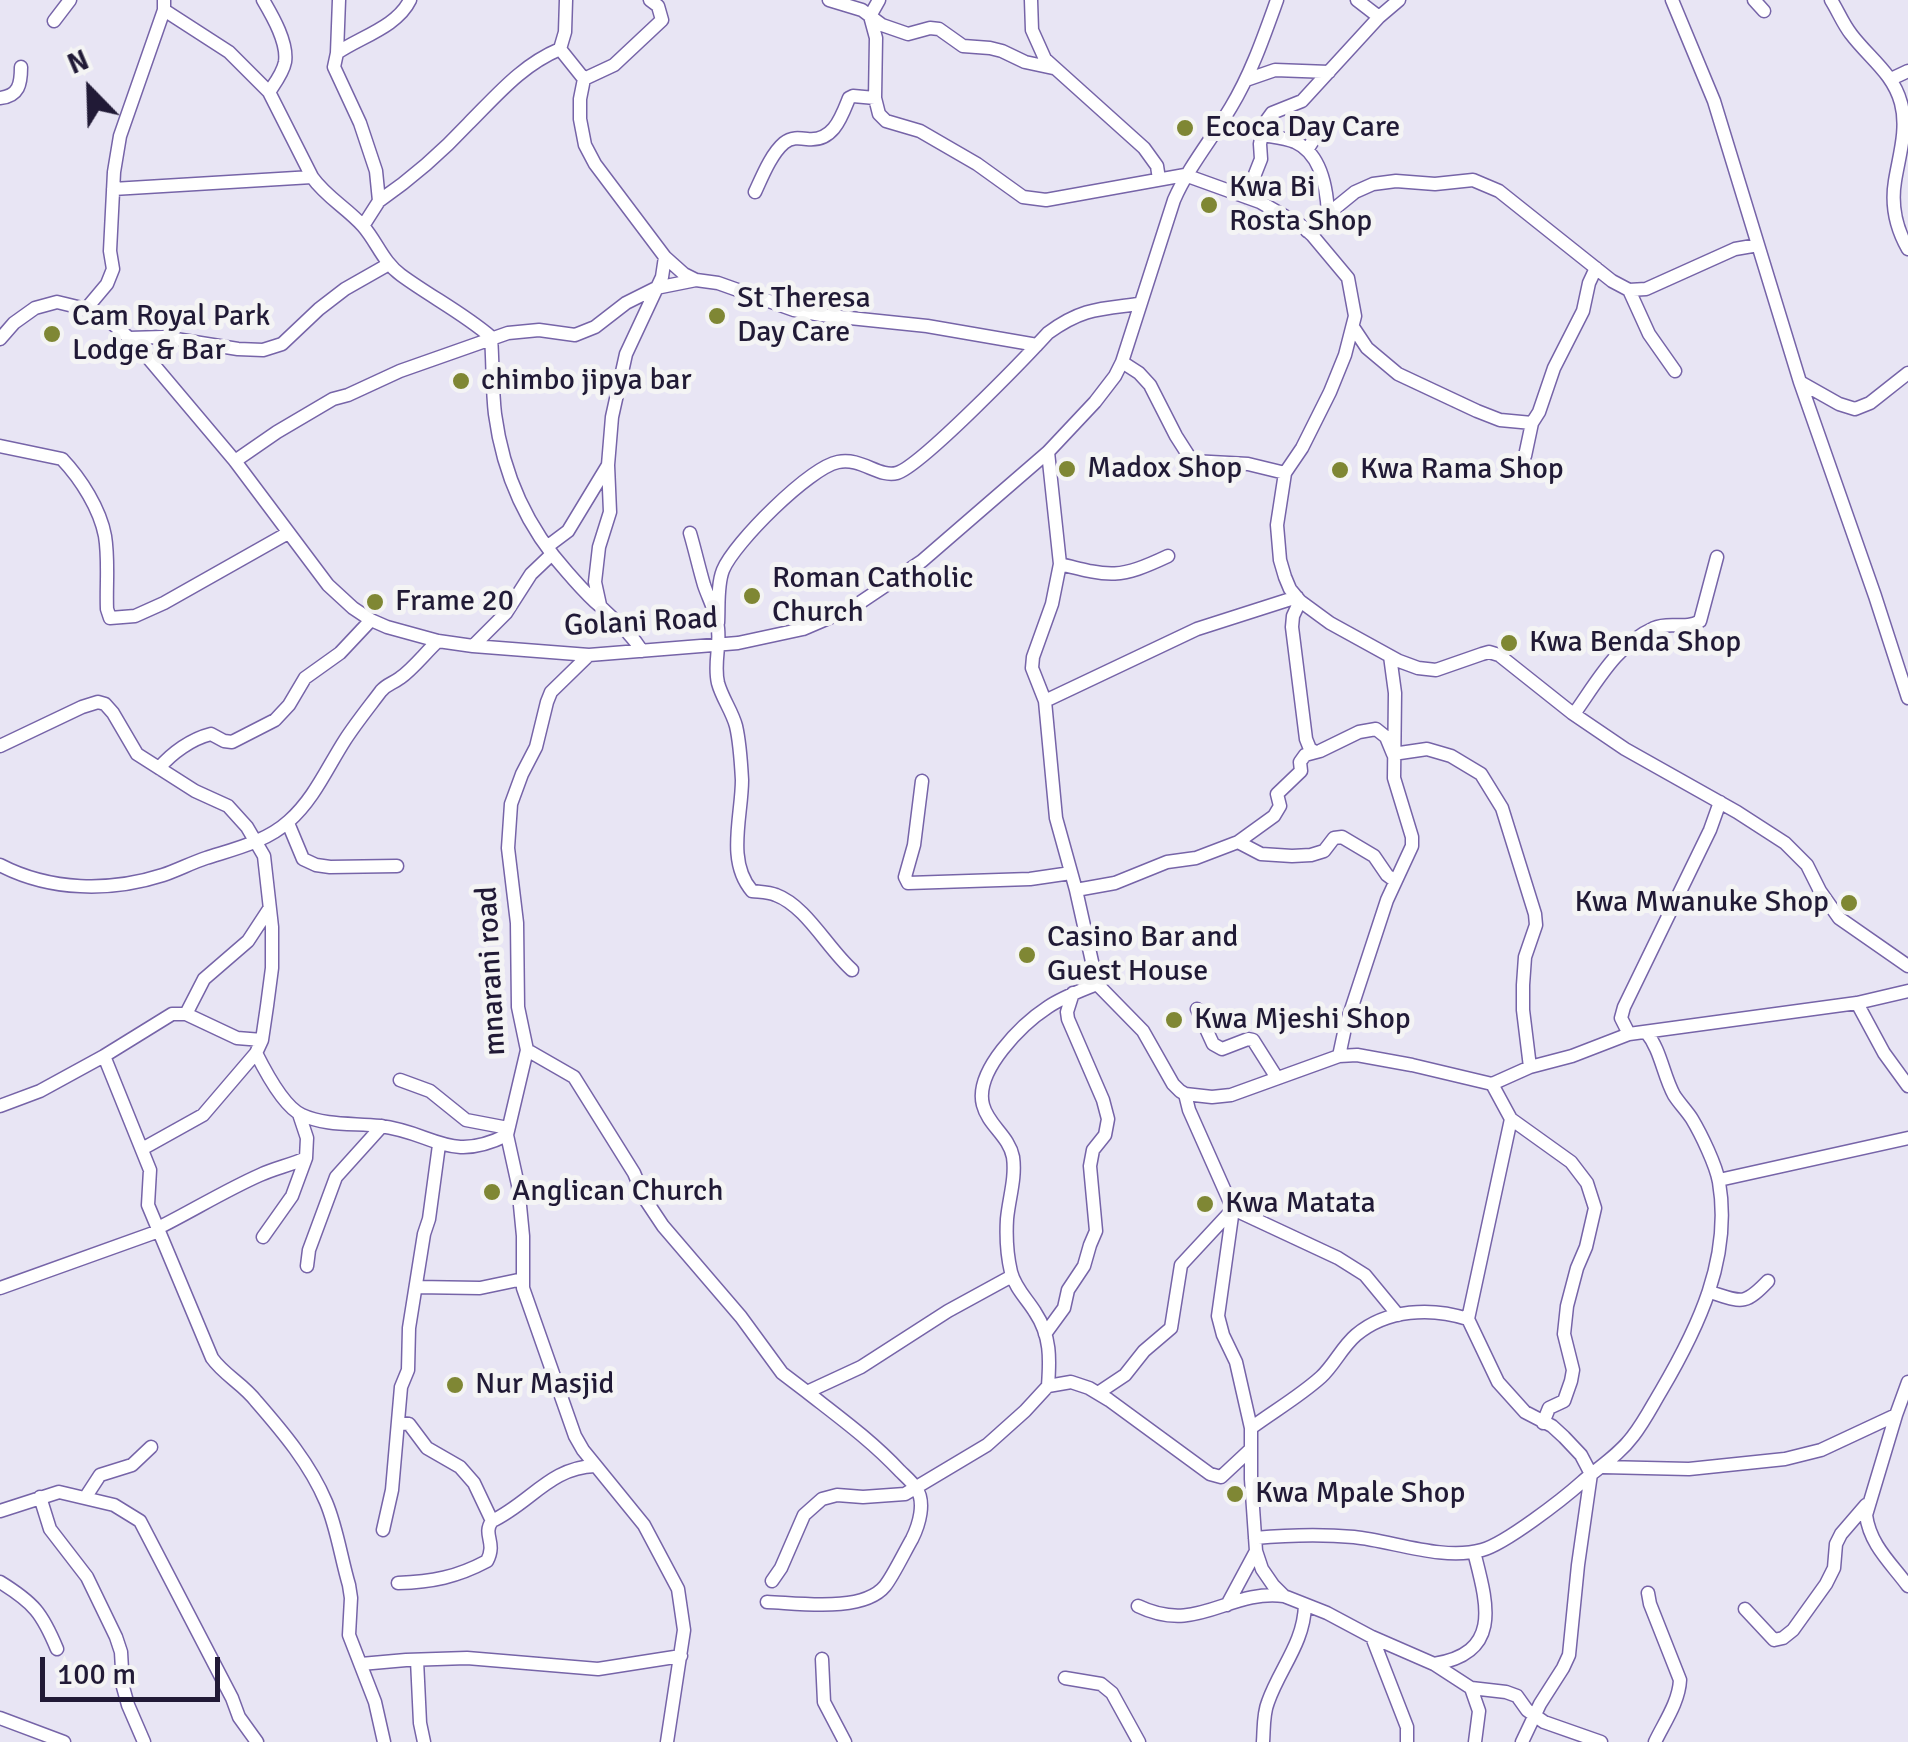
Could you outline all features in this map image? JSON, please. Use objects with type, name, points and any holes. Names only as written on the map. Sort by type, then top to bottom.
[{"type":"street","points":[[54,21],[70,0]]},
{"type":"street","points":[[264,0],[286,54],[281,75],[269,92]]},
{"type":"street","points":[[339,0],[334,68],[371,155],[378,201]]},
{"type":"street","points":[[337,53],[394,19],[410,0]]},
{"type":"street","points":[[363,226],[378,201],[446,146],[522,69],[560,48],[566,0]]},
{"type":"street","points":[[584,79],[614,65],[662,20],[658,6],[650,0]]},
{"type":"street","points":[[829,0],[850,3],[882,25],[908,34],[939,29],[963,46],[990,48],[1052,68]]},
{"type":"street","points":[[879,0],[870,16],[876,38],[876,109],[886,121],[920,131],[1023,197],[1046,200],[1184,176],[1260,202],[1308,230],[1348,278],[1354,327],[1330,392],[1285,473],[1278,540],[1285,577],[1298,599],[1330,623],[1418,668],[1436,670],[1490,652],[1499,655],[1625,749],[1785,843],[1798,854],[1839,918],[1908,966]]},
{"type":"street","points":[[1031,0],[1032,30],[1045,59],[1144,148],[1157,166],[1160,179]]},
{"type":"street","name":"Golani Road","points":[[86,309],[129,338],[235,461],[328,585],[371,620],[438,641],[590,655],[738,643],[803,629],[852,608],[922,561],[1048,452],[1115,376],[1184,176],[1246,80],[1278,0]]},
{"type":"street","points":[[1357,0],[1379,17]]},
{"type":"street","points":[[1246,198],[1261,159],[1264,124],[1272,113],[1302,101],[1399,0]]},
{"type":"street","points":[[1672,0],[1714,101],[1800,382],[1908,698]]},
{"type":"street","points":[[1754,0],[1764,11]]},
{"type":"street","points":[[1831,0],[1851,34],[1891,80],[1902,105],[1904,162],[1895,180],[1895,218],[1908,248]]},
{"type":"street","points":[[0,339],[35,308],[58,302],[86,309],[107,284],[113,269],[113,189],[120,136],[164,5],[230,52],[269,92],[312,178],[363,226],[389,264],[492,338],[495,414],[508,477],[523,510],[550,550],[600,607],[626,628],[642,651]]},
{"type":"street","points":[[560,48],[584,79],[580,109],[585,145],[594,164],[665,257],[684,274],[794,310],[927,326],[1037,345]]},
{"type":"street","points":[[0,98],[18,91],[21,67]]},
{"type":"street","points":[[1246,80],[1275,70],[1329,72]]},
{"type":"street","points":[[1891,80],[1908,72]]},
{"type":"street","points":[[755,192],[784,143],[799,138],[822,138],[840,120],[849,98],[876,98]]},
{"type":"street","points":[[1307,150],[1321,128]]},
{"type":"street","points":[[1262,134],[1294,142],[1307,150],[1323,178],[1328,214]]},
{"type":"street","points":[[113,189],[312,178]]},
{"type":"street","points":[[1308,230],[1355,192],[1373,184],[1396,180],[1435,184],[1473,180],[1500,191],[1612,281],[1630,290],[1646,289],[1736,249],[1758,245]]},
{"type":"street","points":[[600,607],[595,582],[599,547],[610,512],[612,418],[626,354],[662,276],[665,257]]},
{"type":"street","points":[[129,338],[163,337],[262,350],[282,344],[345,289],[389,264]]},
{"type":"street","points":[[1525,456],[1532,424],[1583,311],[1596,268]]},
{"type":"street","points":[[235,461],[333,399],[522,330],[575,335],[596,327],[656,288],[696,280]]},
{"type":"street","points":[[1630,290],[1649,334],[1675,371]]},
{"type":"street","points":[[852,970],[836,957],[790,902],[774,894],[752,891],[743,880],[737,835],[741,755],[736,723],[718,681],[715,657],[719,645],[720,575],[731,554],[805,478],[836,462],[858,461],[882,473],[896,473],[942,438],[1048,333],[1076,315],[1098,308],[1139,304]]},
{"type":"street","points":[[1354,327],[1368,348],[1398,374],[1500,420],[1532,424]]},
{"type":"street","points":[[1122,362],[1150,385],[1192,461],[1248,464],[1285,473]]},
{"type":"street","points":[[1800,382],[1854,409],[1870,403],[1908,372]]},
{"type":"street","points":[[0,446],[62,459],[82,486],[105,537],[110,618],[134,616],[164,603],[288,533]]},
{"type":"street","points":[[1048,452],[1060,564],[1032,668],[1045,701],[1056,818],[1097,984],[1143,1030],[1173,1084],[1185,1094],[1230,1095],[1339,1056],[1412,1065],[1492,1084],[1629,1034],[1857,1003],[1908,992]]},
{"type":"street","points":[[473,646],[506,612],[531,574],[568,532],[608,466]]},
{"type":"street","points":[[690,533],[718,623]]},
{"type":"street","points":[[1060,564],[1111,576],[1143,568],[1168,556]]},
{"type":"street","points":[[1574,714],[1624,647],[1654,628],[1668,624],[1691,626],[1700,621],[1717,557]]},
{"type":"street","points":[[1045,701],[1197,629],[1298,599]]},
{"type":"street","points":[[1298,599],[1292,628],[1306,740],[1314,751]]},
{"type":"street","points":[[159,768],[175,752],[201,737],[210,734],[232,742],[275,720],[305,678],[340,653],[371,620]]},
{"type":"street","points":[[0,865],[45,881],[82,887],[120,886],[258,842],[288,823],[326,775],[345,740],[385,686],[400,678],[438,641]]},
{"type":"street","name":"mnarani road","points":[[590,655],[552,692],[543,711],[536,747],[511,804],[508,848],[517,923],[518,1007],[527,1050],[508,1132],[523,1236],[522,1279],[575,1436],[644,1525],[678,1589],[684,1630],[668,1742]]},
{"type":"street","points":[[1339,1056],[1345,1028],[1412,842],[1394,778],[1395,693],[1390,656]]},
{"type":"street","points":[[0,746],[98,702],[105,704],[137,754],[195,791],[228,806],[258,842],[264,856],[272,954],[260,1046],[203,1115],[142,1149]]},
{"type":"street","points":[[1076,890],[1115,882],[1167,862],[1196,858],[1238,842],[1274,816],[1280,806],[1277,794],[1300,771],[1302,758],[1314,751],[1359,732],[1376,730],[1386,737],[1393,754]]},
{"type":"street","points":[[1393,754],[1428,749],[1451,756],[1481,774],[1502,808],[1535,914],[1536,925],[1524,957],[1523,985],[1530,1067]]},
{"type":"street","points":[[922,781],[914,845],[905,878],[908,883],[1030,880],[1072,873]]},
{"type":"street","points":[[1629,1034],[1621,1018],[1624,1008],[1720,802]]},
{"type":"street","points":[[288,823],[303,859],[316,865],[396,866]]},
{"type":"street","points":[[1238,842],[1261,854],[1302,856],[1324,851],[1340,836],[1374,856],[1395,882]]},
{"type":"street","points":[[186,1014],[204,979],[248,941],[269,909]]},
{"type":"street","points":[[1048,1386],[1051,1354],[1045,1334],[1012,1276],[1007,1222],[1014,1162],[1010,1145],[983,1106],[981,1090],[991,1064],[1030,1021],[1073,993],[1097,984]]},
{"type":"street","points":[[1045,1334],[1064,1308],[1068,1290],[1084,1266],[1096,1231],[1090,1166],[1108,1126],[1103,1100],[1068,1019],[1073,993]]},
{"type":"street","points":[[1857,1003],[1908,1086]]},
{"type":"street","points":[[1197,1008],[1213,1044],[1222,1048],[1253,1040],[1277,1078]]},
{"type":"street","points":[[0,1106],[40,1091],[172,1014],[186,1014],[260,1046],[287,1103],[299,1114],[382,1126],[439,1145],[490,1144],[508,1132]]},
{"type":"street","points":[[1228,1605],[1255,1545],[1280,1536],[1357,1537],[1474,1552],[1498,1545],[1568,1494],[1633,1437],[1682,1356],[1710,1292],[1720,1250],[1718,1180],[1695,1124],[1675,1097],[1646,1032]]},
{"type":"street","points":[[527,1050],[574,1077],[663,1226],[741,1317],[775,1364],[874,1445],[916,1487],[920,1519],[914,1536],[886,1585],[876,1594],[834,1604],[767,1602]]},
{"type":"street","points":[[104,1056],[150,1170],[148,1206],[212,1358],[225,1374],[248,1390],[298,1451],[326,1500],[349,1585],[349,1635],[375,1702],[384,1742]]},
{"type":"street","points":[[400,1080],[430,1091],[466,1120],[508,1132]]},
{"type":"street","points":[[1492,1084],[1512,1119],[1571,1162],[1586,1183],[1594,1208],[1564,1322],[1572,1381],[1564,1401],[1549,1408],[1543,1423]]},
{"type":"street","points":[[1185,1094],[1232,1209],[1218,1316],[1236,1362],[1251,1428],[1255,1545],[1262,1569],[1284,1596]]},
{"type":"street","points":[[263,1236],[292,1196],[306,1158],[306,1138],[299,1114]]},
{"type":"street","points":[[1512,1119],[1468,1318],[1498,1382],[1525,1412],[1552,1426],[1597,1470],[1689,1469],[1785,1459],[1821,1450],[1896,1415]]},
{"type":"street","points":[[307,1266],[336,1177],[382,1126]]},
{"type":"street","points":[[1718,1180],[1908,1138]]},
{"type":"street","points":[[384,1530],[392,1490],[401,1386],[408,1370],[409,1328],[439,1145]]},
{"type":"street","points":[[0,1288],[158,1230],[238,1185],[306,1158]]},
{"type":"street","points":[[1232,1209],[1338,1258],[1365,1275],[1398,1315]]},
{"type":"street","points":[[1098,1394],[1125,1375],[1144,1351],[1172,1328],[1182,1266],[1232,1209]]},
{"type":"street","points":[[807,1392],[860,1367],[1012,1276]]},
{"type":"street","points":[[416,1287],[480,1288],[522,1279]]},
{"type":"street","points":[[1710,1292],[1745,1300],[1768,1281]]},
{"type":"street","points":[[1251,1428],[1314,1384],[1356,1334],[1398,1315],[1422,1311],[1468,1318]]},
{"type":"street","points":[[772,1582],[804,1515],[822,1499],[837,1495],[899,1495],[916,1487],[987,1445],[1048,1386],[1071,1382],[1098,1394],[1203,1470],[1221,1477],[1250,1479]]},
{"type":"street","points":[[1908,1382],[1866,1515],[1878,1548],[1908,1586]]},
{"type":"street","points":[[398,1423],[409,1424],[427,1448],[460,1467],[474,1484],[492,1521]]},
{"type":"street","points":[[85,1498],[100,1476],[132,1464],[151,1447]]},
{"type":"street","points":[[1221,1477],[1251,1449]]},
{"type":"street","points":[[398,1583],[461,1575],[487,1561],[492,1549],[488,1532],[492,1521],[568,1469],[595,1466]]},
{"type":"street","points":[[1522,1742],[1569,1656],[1578,1565],[1597,1470]]},
{"type":"street","points":[[0,1511],[59,1492],[114,1504],[140,1521],[239,1717],[257,1742]]},
{"type":"street","points":[[40,1497],[50,1528],[87,1577],[110,1622],[121,1652],[122,1687],[144,1742]]},
{"type":"street","points":[[1745,1609],[1774,1640],[1793,1630],[1831,1575],[1841,1534],[1870,1501]]},
{"type":"street","points":[[1434,1664],[1465,1654],[1484,1634],[1485,1598],[1474,1552]]},
{"type":"street","points":[[0,1582],[34,1607],[47,1623],[57,1649]]},
{"type":"street","points":[[1648,1593],[1680,1680],[1680,1690],[1655,1742]]},
{"type":"street","points":[[1138,1606],[1172,1616],[1205,1614],[1244,1598],[1284,1596],[1327,1612],[1434,1664],[1471,1688],[1516,1696],[1536,1716],[1601,1742]]},
{"type":"street","points":[[1264,1742],[1267,1703],[1297,1645],[1304,1605]]},
{"type":"street","points":[[1372,1637],[1402,1712],[1407,1742]]},
{"type":"street","points":[[361,1664],[467,1658],[598,1669],[681,1656]]},
{"type":"street","points":[[822,1659],[824,1702],[845,1742]]},
{"type":"street","points":[[417,1660],[424,1742]]},
{"type":"street","points":[[1065,1678],[1100,1684],[1112,1693],[1138,1742]]},
{"type":"street","points":[[1471,1688],[1479,1712],[1475,1742]]},
{"type":"street","points":[[0,1718],[64,1742]]},
{"type":"place","name":"Ecoca Day Care","points":[[1185,128]]},
{"type":"place","name":"Kwa Bi Rosta Shop","points":[[1209,205]]},
{"type":"place","name":"St Theresa Day Care","points":[[717,316]]},
{"type":"place","name":"Cam Royal Park Lodge & Bar","points":[[52,334]]},
{"type":"place","name":"chimbo jipya bar","points":[[461,381]]},
{"type":"place","name":"Madox Shop","points":[[1067,469]]},
{"type":"place","name":"Kwa Rama Shop","points":[[1340,470]]},
{"type":"place","name":"Roman Catholic Church","points":[[752,596]]},
{"type":"place","name":"Frame 20","points":[[375,602]]},
{"type":"place","name":"Kwa Benda Shop","points":[[1509,643]]},
{"type":"place","name":"Kwa Mwanuke Shop","points":[[1849,903]]},
{"type":"place","name":"Casino Bar and Guest House","points":[[1027,955]]},
{"type":"place","name":"Kwa Mjeshi Shop","points":[[1174,1020]]},
{"type":"place","name":"Anglican Church","points":[[492,1192]]},
{"type":"place","name":"Kwa Matata","points":[[1205,1204]]},
{"type":"place","name":"Nur Masjid","points":[[455,1385]]},
{"type":"place","name":"Kwa Mpale Shop","points":[[1235,1494]]}]
